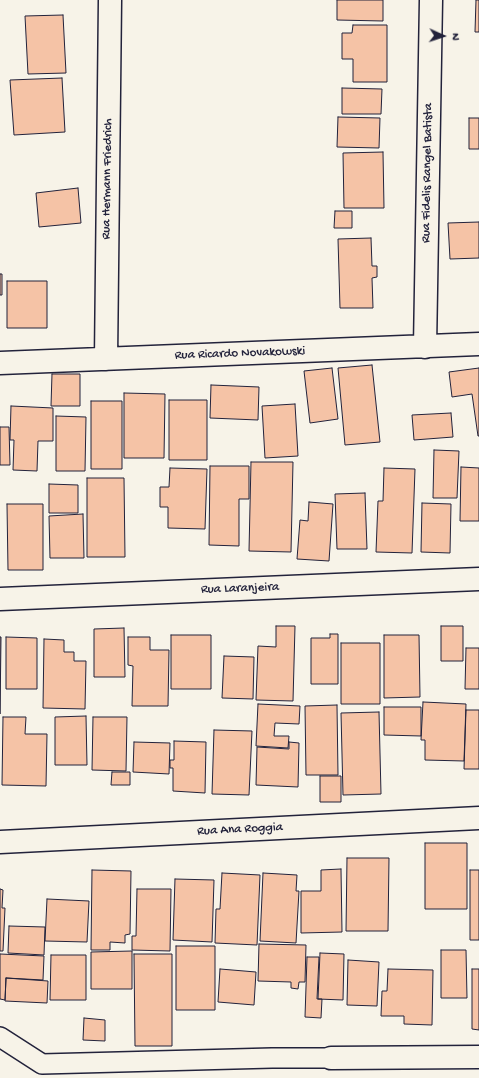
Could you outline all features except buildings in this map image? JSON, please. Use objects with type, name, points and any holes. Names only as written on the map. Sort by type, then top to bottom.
[{"type":"street","name":"Rua Hermann Friedrich","points":[[106,359],[110,0]]},
{"type":"street","name":"Rua Fidelis Rangel Batista","points":[[425,347],[431,0]]},
{"type":"street","name":"Rua Ricardo Novakowski","points":[[0,363],[479,344]]},
{"type":"street","name":"Rua Laranjeira","points":[[0,599],[479,579]]},
{"type":"street","name":"Rua Ana Roggia","points":[[0,842],[479,818]]},
{"type":"street","points":[[331,1058],[479,1057]]},
{"type":"lane","points":[[0,1037],[42,1064],[272,1058],[331,1058]]}]
